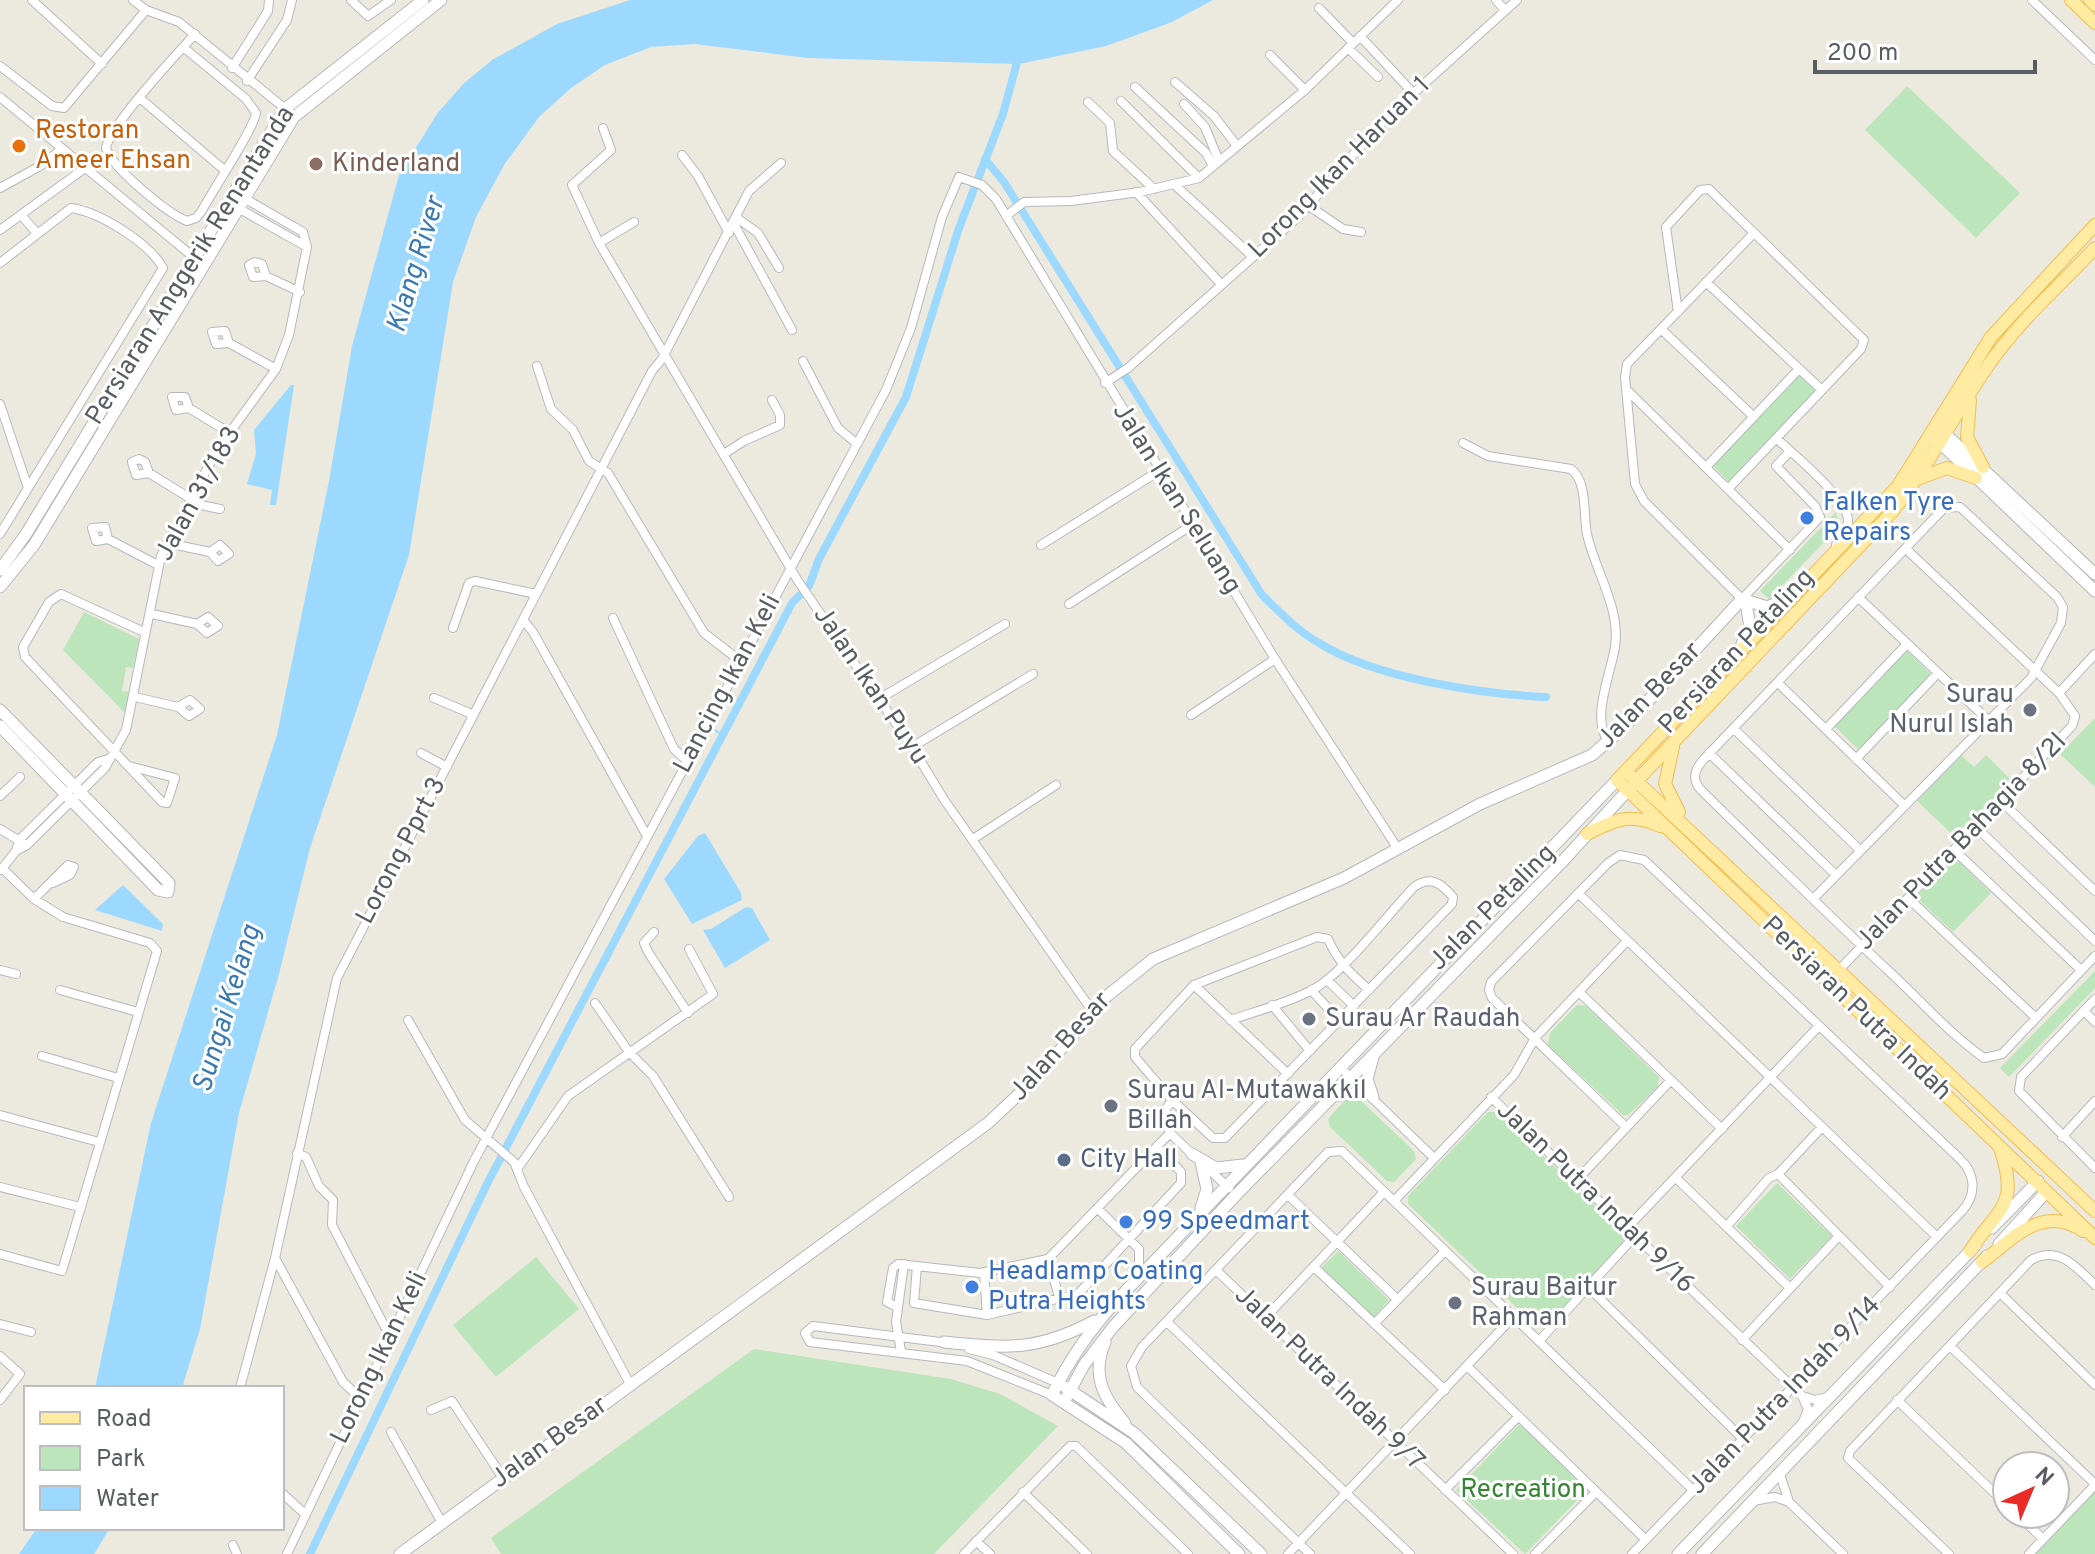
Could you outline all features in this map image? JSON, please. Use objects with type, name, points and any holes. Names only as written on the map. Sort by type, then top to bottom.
[{"type":"main road","name":"Persiaran Anggerik Renantanda","points":[[0,570],[26,534],[193,257],[290,113],[423,0]]},
{"type":"main road","name":"Persiaran Anggerik Renantanda","points":[[0,587],[34,545],[241,203],[290,113],[441,0]]},
{"type":"main road","points":[[2071,0],[2095,23]]},
{"type":"main road","points":[[2090,0],[2095,5]]},
{"type":"main road","name":"Persiaran Petaling","points":[[1632,785],[1892,512],[1919,479],[1937,433],[1991,337],[2095,225]]},
{"type":"main road","name":"Persiaran Petaling","points":[[1621,775],[1898,486],[1973,390],[2001,347],[2095,248]]},
{"type":"main road","points":[[1973,390],[1966,413],[1967,437],[1980,473],[2095,591]]},
{"type":"main road","points":[[1937,433],[2095,574]]},
{"type":"main road","points":[[1919,479],[1947,468],[1980,473]]},
{"type":"main road","points":[[1737,652],[1748,634],[1744,601],[1767,607],[1788,598]]},
{"type":"main road","name":"Jalan Besar","points":[[400,1554],[988,1123],[1035,1079],[1121,982],[1153,959],[1318,890],[1495,798],[1585,760],[1609,742],[1744,601]]},
{"type":"main road","points":[[0,710],[73,793],[158,890],[168,892],[169,883],[73,793],[0,726]]},
{"type":"main road","points":[[1675,740],[1666,766],[1665,784],[1687,825]]},
{"type":"main road","name":"Persiaran Putra Indah","points":[[1621,775],[1687,825],[2095,1211]]},
{"type":"main road","name":"Jalan Petaling","points":[[1052,1395],[1081,1342],[1102,1316],[1621,775]]},
{"type":"main road","name":"Persiaran Putra Indah","points":[[1632,785],[1676,837],[1876,1031],[2044,1185],[2095,1239]]},
{"type":"main road","name":"Jalan Petaling","points":[[1064,1402],[1090,1355],[1113,1327],[1236,1195],[1632,785]]},
{"type":"main road","points":[[1587,834],[1612,820],[1631,817],[1650,822],[1676,837]]},
{"type":"main road","points":[[1876,1031],[1900,1048],[1908,1049],[1909,1043],[1893,1021]]},
{"type":"main road","points":[[1333,1096],[1345,1092],[1371,1095],[1367,1079],[1375,1053]]},
{"type":"main road","points":[[1938,1089],[1917,1064],[1917,1057],[1925,1057],[1952,1077]]},
{"type":"main road","points":[[1702,1554],[1982,1262],[2044,1185],[2041,1165],[2004,1123]]},
{"type":"main road","points":[[1678,1554],[1970,1251],[2003,1210],[2008,1197],[2008,1176],[2000,1146]]},
{"type":"main road","points":[[1196,1158],[1225,1169],[1249,1162]]},
{"type":"main road","points":[[1196,1158],[1207,1189],[1198,1216]]},
{"type":"main road","points":[[1970,1251],[2044,1185],[2062,1187],[2095,1211]]},
{"type":"main road","points":[[1982,1262],[2031,1224],[2065,1223],[2095,1239]]},
{"type":"main road","points":[[944,1342],[1030,1346],[1048,1343],[1102,1316]]},
{"type":"main road","points":[[1113,1327],[1102,1351],[1097,1374],[1104,1396],[1134,1433],[1261,1554]]},
{"type":"main road","points":[[1876,1350],[1892,1343],[1900,1348]]},
{"type":"main road","points":[[1058,1383],[1134,1433]]},
{"type":"main road","points":[[1052,1395],[1126,1443],[1239,1554]]},
{"type":"street","points":[[32,0],[102,64]]},
{"type":"street","points":[[133,0],[146,10],[168,17],[195,34],[247,81],[290,113]]},
{"type":"street","points":[[232,68],[268,11],[269,0]]},
{"type":"street","points":[[247,81],[287,20],[292,0]]},
{"type":"street","points":[[351,0],[368,16],[391,0]]},
{"type":"street","points":[[1496,0],[1504,9]]},
{"type":"street","name":"Lorong Ikan Haruan 1","points":[[1105,383],[1128,368],[1309,206],[1340,167],[1413,93],[1517,0]]},
{"type":"street","points":[[2032,0],[2095,60]]},
{"type":"street","points":[[1010,213],[1024,202],[1071,201],[1154,189],[1199,178],[1305,90],[1395,1]]},
{"type":"street","points":[[1319,8],[1413,93]]},
{"type":"street","points":[[0,66],[59,109],[72,101],[146,10]]},
{"type":"street","points":[[183,47],[255,109],[254,124],[223,169],[196,218],[187,221],[171,212],[112,161],[106,148],[113,130],[141,99],[183,47],[195,34]]},
{"type":"street","points":[[1354,42],[1378,77]]},
{"type":"street","points":[[1270,55],[1305,90]]},
{"type":"street","points":[[1175,82],[1214,116],[1237,146]]},
{"type":"street","points":[[1135,87],[1216,164]]},
{"type":"street","points":[[0,97],[204,265]]},
{"type":"street","points":[[141,99],[223,169]]},
{"type":"street","points":[[1121,101],[1199,178]]},
{"type":"street","points":[[1088,102],[1110,123],[1113,151],[1154,189]]},
{"type":"street","points":[[1184,104],[1205,127],[1216,164]]},
{"type":"street","name":"Jalan Ikan Puyu","points":[[603,128],[611,150],[572,185],[571,190],[599,243],[792,565],[798,581],[1093,1012]]},
{"type":"street","points":[[0,188],[40,166],[62,149]]},
{"type":"street","points":[[682,155],[698,176],[729,233]]},
{"type":"street","name":"Lorong Pprt 3","points":[[241,1386],[275,1258],[337,978],[749,191],[781,163]]},
{"type":"street","points":[[0,230],[85,168]]},
{"type":"street","name":"Jalan Ikan Seluang","points":[[951,194],[959,177],[971,180],[982,185],[1010,213],[1105,383],[1275,659],[1398,849]]},
{"type":"street","points":[[1175,185],[1252,256]]},
{"type":"street","points":[[1678,312],[1665,231],[1700,190],[1709,189],[1863,338],[1861,349],[1728,489]]},
{"type":"street","points":[[1136,192],[1221,284]]},
{"type":"street","name":"Lancing Ikan Keli","points":[[474,1161],[492,1143],[739,660],[886,390],[911,328],[951,194]]},
{"type":"street","points":[[241,203],[268,212],[306,235],[307,247]]},
{"type":"street","points":[[241,203],[263,222],[307,247]]},
{"type":"street","points":[[1309,206],[1343,229],[1361,232]]},
{"type":"street","points":[[0,263],[36,232],[71,208],[83,210],[113,224],[158,260],[163,268],[0,534]]},
{"type":"street","points":[[263,222],[268,212]]},
{"type":"street","points":[[21,215],[36,232]]},
{"type":"street","points":[[736,221],[758,233],[779,268]]},
{"type":"street","points":[[736,221],[792,330]]},
{"type":"street","points":[[599,243],[634,222]]},
{"type":"street","points":[[1754,233],[1627,364],[1637,490],[1744,601],[1820,517],[1815,506],[1776,466],[1790,451]]},
{"type":"street","name":"Jalan 31/183","points":[[73,793],[115,750],[135,697],[144,632],[152,614],[158,565],[228,432],[276,369],[300,292],[307,247]]},
{"type":"street","points":[[266,276],[300,292]]},
{"type":"street","points":[[1706,282],[1822,390]]},
{"type":"street","points":[[1661,329],[1754,417]]},
{"type":"street","points":[[229,343],[276,369]]},
{"type":"street","points":[[803,361],[838,428],[856,443]]},
{"type":"street","points":[[537,366],[549,406],[573,430],[589,461],[602,468],[704,633],[739,660]]},
{"type":"street","points":[[1706,467],[1799,369]]},
{"type":"street","points":[[1628,391],[1790,550]]},
{"type":"street","points":[[724,454],[780,425],[780,415],[772,400]]},
{"type":"street","points":[[0,404],[28,488]]},
{"type":"street","points":[[189,408],[228,432]]},
{"type":"street","points":[[1777,439],[1845,510],[1847,524],[1832,553]]},
{"type":"street","points":[[1463,443],[1488,456],[1571,469],[1580,480],[1592,555],[1612,608],[1616,643],[1604,693],[1602,730],[1609,742]]},
{"type":"street","points":[[1041,545],[1159,471]]},
{"type":"street","points":[[149,473],[191,499],[220,509]]},
{"type":"street","points":[[1813,899],[2031,678],[2061,623],[2063,607],[2021,561],[1965,510],[1955,506],[1944,508],[1709,753],[1695,771],[1697,786],[1813,899],[1862,946],[1984,1058],[1998,1057],[2095,956]]},
{"type":"street","points":[[1069,604],[1192,525]]},
{"type":"street","points":[[108,539],[158,565]]},
{"type":"street","points":[[167,543],[210,552]]},
{"type":"street","points":[[1906,549],[2059,693],[2095,654]]},
{"type":"street","points":[[453,628],[469,583],[475,581],[536,594]]},
{"type":"street","points":[[129,766],[175,778],[167,803],[162,802],[25,657],[24,643],[49,602],[61,594],[144,632]]},
{"type":"street","points":[[1858,597],[1988,720]]},
{"type":"street","points":[[152,614],[197,624]]},
{"type":"street","points":[[613,618],[674,749],[687,761]]},
{"type":"street","points":[[523,620],[533,632],[647,836]]},
{"type":"street","points":[[879,699],[1005,624]]},
{"type":"street","points":[[1826,729],[1907,644]]},
{"type":"street","points":[[1191,715],[1275,659]]},
{"type":"street","points":[[912,747],[1033,674]]},
{"type":"street","points":[[1856,759],[1937,674]]},
{"type":"street","points":[[1778,683],[1904,805]]},
{"type":"street","name":"Jalan Putra Bahagia 8/2I","points":[[1838,971],[2072,726],[2075,716],[2072,708],[2059,693]]},
{"type":"street","points":[[135,697],[178,707]]},
{"type":"street","points":[[434,698],[474,715]]},
{"type":"street","points":[[1734,729],[1860,850]]},
{"type":"street","points":[[421,753],[447,767]]},
{"type":"street","points":[[1709,753],[1836,875]]},
{"type":"street","points":[[0,796],[20,777]]},
{"type":"street","points":[[973,839],[1056,785]]},
{"type":"street","points":[[16,851],[19,840],[73,793]]},
{"type":"street","points":[[0,1254],[62,1271],[156,955],[153,945],[63,917],[34,899],[1,869],[73,793]]},
{"type":"street","points":[[2001,801],[2095,891]]},
{"type":"street","points":[[1976,827],[2095,941]]},
{"type":"street","points":[[0,829],[27,845]]},
{"type":"street","points":[[1954,850],[2081,970]]},
{"type":"street","name":"Jalan Putra Indah 9/14","points":[[1535,1038],[1492,998],[1489,990],[1491,982],[1615,858],[1632,855],[1644,860],[1970,1172],[1974,1191],[1971,1202],[1632,1554]]},
{"type":"street","points":[[1230,1020],[1311,990],[1327,980],[1341,964],[1414,887],[1424,881],[1440,883],[1453,897],[1452,904],[1340,1021],[1221,1140],[1213,1138],[1172,1100],[1140,1065],[1134,1052],[1194,985],[1321,936],[1328,939],[1341,964],[1369,990]]},
{"type":"street","points":[[34,899],[53,883]]},
{"type":"street","points":[[1578,893],[1937,1237]]},
{"type":"street","points":[[1908,898],[2036,1018]]},
{"type":"street","points":[[654,932],[644,943],[688,1013]]},
{"type":"street","points":[[1491,1097],[1514,1075],[1535,1038],[1627,941]]},
{"type":"street","points":[[518,1168],[568,1096],[713,994],[689,949]]},
{"type":"street","points":[[0,970],[16,974]]},
{"type":"street","points":[[1327,980],[1354,1006]]},
{"type":"street","points":[[1194,985],[1288,1074]]},
{"type":"street","points":[[60,990],[138,1012]]},
{"type":"street","points":[[1311,990],[1340,1021]]},
{"type":"street","points":[[1579,992],[1722,1129]]},
{"type":"street","points":[[2095,999],[2021,1077],[2019,1083],[2022,1097],[2095,1168]]},
{"type":"street","points":[[595,1003],[629,1052],[653,1076],[729,1197]]},
{"type":"street","points":[[1272,1005],[1310,1051]]},
{"type":"street","points":[[2084,1011],[2095,1022]]},
{"type":"street","points":[[408,1020],[465,1120],[510,1157],[518,1168],[524,1187],[630,1384]]},
{"type":"street","points":[[1627,1228],[1818,1027]]},
{"type":"street","points":[[1535,1038],[1626,1127]]},
{"type":"street","points":[[42,1056],[118,1078]]},
{"type":"street","points":[[1341,1068],[1434,1158]]},
{"type":"street","points":[[1577,1180],[1671,1080]]},
{"type":"street","name":"Jalan Putra Indah 9/16","points":[[1394,1201],[1491,1097],[1802,1396]]},
{"type":"street","points":[[1172,1100],[1162,1115],[1170,1133],[1236,1195]]},
{"type":"street","points":[[2062,1137],[2095,1101]]},
{"type":"street","points":[[0,1115],[99,1142]]},
{"type":"street","points":[[1727,1226],[1769,1178],[1778,1174],[1822,1127]]},
{"type":"street","points":[[901,1351],[897,1307],[889,1306],[888,1299],[893,1268],[904,1264],[984,1273],[1048,1259],[1170,1133]]},
{"type":"street","points":[[917,1266],[914,1303],[987,1315],[1078,1294],[1181,1183],[1181,1172],[1157,1146]]},
{"type":"street","points":[[1310,1554],[1137,1387],[1131,1366],[1137,1352],[1328,1152],[1342,1151],[1694,1491]]},
{"type":"street","points":[[297,1153],[306,1157],[319,1186],[333,1200],[332,1225],[385,1327],[393,1332]]},
{"type":"street","name":"Lorong Ikan Keli","points":[[287,1554],[474,1161]]},
{"type":"street","points":[[1778,1174],[1890,1287]]},
{"type":"street","points":[[1676,1178],[1790,1288]]},
{"type":"street","points":[[0,1187],[80,1207]]},
{"type":"street","points":[[1265,1318],[1384,1192]]},
{"type":"street","points":[[1288,1195],[1397,1299]]},
{"type":"street","points":[[1098,1209],[1130,1239],[1141,1255],[1139,1277]]},
{"type":"street","points":[[1540,1340],[1635,1236]]},
{"type":"street","points":[[1742,1340],[1838,1237]]},
{"type":"street","points":[[1374,1324],[1445,1251]]},
{"type":"street","points":[[1949,1554],[1848,1458],[1856,1444],[2031,1260],[2048,1255],[2066,1258],[2095,1285]]},
{"type":"street","points":[[275,1258],[343,1382],[360,1398]]},
{"type":"street","points":[[1048,1259],[1060,1300]]},
{"type":"street","points":[[1314,1267],[1445,1390]]},
{"type":"street","name":"Jalan Putra Indah 9/7","points":[[1216,1270],[1513,1554]]},
{"type":"street","points":[[984,1273],[987,1315]]},
{"type":"street","points":[[1588,1287],[1744,1440]]},
{"type":"street","points":[[2001,1294],[2095,1385]]},
{"type":"street","points":[[1288,1554],[1514,1316]]},
{"type":"street","points":[[1167,1322],[1410,1554]]},
{"type":"street","points":[[0,1324],[31,1332]]},
{"type":"street","points":[[1052,1395],[967,1361],[810,1342],[805,1333],[813,1326],[944,1342],[993,1355],[1058,1383]]},
{"type":"street","points":[[1950,1346],[2095,1484],[2029,1554]]},
{"type":"street","points":[[0,1356],[18,1370],[19,1376],[0,1400]]},
{"type":"street","points":[[1468,1367],[1646,1540]]},
{"type":"street","points":[[1802,1396],[1821,1400],[1836,1392]]},
{"type":"street","points":[[1799,1430],[1808,1409],[1802,1396]]},
{"type":"street","points":[[1897,1400],[1991,1490]]},
{"type":"street","points":[[431,1410],[452,1401],[503,1478]]},
{"type":"street","points":[[1445,1490],[1518,1417]]},
{"type":"street","points":[[391,1432],[442,1523]]},
{"type":"street","points":[[964,1554],[1060,1453],[1076,1446],[1188,1554]]},
{"type":"street","points":[[1780,1474],[1789,1502]]},
{"type":"street","points":[[1023,1492],[1087,1554]]},
{"type":"street","points":[[1535,1554],[1596,1492]]},
{"type":"street","points":[[284,1495],[305,1514]]},
{"type":"street","points":[[1753,1501],[1775,1497],[1789,1502],[1843,1554]]},
{"type":"street","points":[[2034,1530],[2043,1539]]},
{"type":"street","points":[[976,1541],[990,1554]]},
{"type":"green space","points":[[1907,86],[2020,193],[1976,238],[1865,130]]},
{"type":"green space","points":[[1799,374],[1818,391],[1730,483],[1712,465]]},
{"type":"green space","points":[[1836,512],[1839,527],[1769,599],[1760,591]]},
{"type":"green space","points":[[84,612],[139,639],[133,668],[126,667],[122,691],[130,692],[126,714],[63,650]]},
{"type":"green space","points":[[1907,651],[1933,676],[1860,751],[1834,726]]},
{"type":"green space","points":[[2095,718],[2095,787],[2060,754]]},
{"type":"green space","points":[[1961,755],[1974,767],[1986,755],[2011,780],[1956,838],[1917,801]]},
{"type":"green space","points":[[1955,858],[1991,893],[1953,932],[1916,897]]},
{"type":"green space","points":[[2095,971],[2095,988],[2009,1077],[2000,1068]]},
{"type":"green space","points":[[1577,1005],[1586,1006],[1659,1077],[1658,1087],[1628,1115],[1623,1115],[1548,1045],[1550,1033]]},
{"type":"green space","points":[[1347,1098],[1359,1099],[1414,1151],[1416,1159],[1394,1182],[1387,1181],[1330,1127],[1328,1119]]},
{"type":"green space","points":[[1488,1112],[1497,1112],[1630,1239],[1545,1327],[1537,1327],[1408,1204],[1408,1196]]},
{"type":"green space","points":[[1777,1183],[1832,1236],[1790,1279],[1736,1226]]},
{"type":"green space","points":[[1338,1251],[1389,1300],[1373,1318],[1321,1268]]},
{"type":"green space","points":[[536,1257],[579,1309],[496,1377],[453,1325]]},
{"type":"green space","points":[[754,1349],[951,1379],[1000,1394],[1058,1426],[934,1554],[501,1554],[491,1538]]},
{"type":"green space","name":"Recreation","points":[[1520,1424],[1587,1490],[1525,1554],[1456,1490]]},
{"type":"green space","points":[[2095,1489],[2095,1554],[2034,1554],[2057,1530],[2071,1530],[2071,1515]]},
{"type":"water","points":[[630,0],[1213,0],[1172,22],[1106,46],[1019,64],[808,58],[695,44],[651,47],[605,65],[571,88],[539,117],[504,165],[476,217],[453,282],[409,555],[310,848],[279,974],[239,1113],[200,1329],[183,1386],[95,1386],[151,1123],[277,735],[329,481],[352,346],[399,175],[437,114],[463,84],[492,60],[557,24]]},
{"type":"water","points":[[294,385],[276,505],[270,505],[272,490],[247,484],[256,454],[254,430]]},
{"type":"water","points":[[705,833],[741,893],[742,900],[692,924],[664,879],[698,836]]},
{"type":"water","points":[[123,885],[163,924],[162,931],[95,910]]},
{"type":"water","points":[[746,907],[752,908],[770,940],[725,968],[703,930],[711,929]]},
{"type":"water","points":[[36,1530],[109,1530],[94,1554],[19,1554]]},
{"type":"waterway","points":[[310,1554],[488,1182],[792,603],[809,586],[819,559],[906,397],[959,228],[1003,114],[1019,55]]},
{"type":"waterway","points":[[985,159],[1004,182],[1262,595],[1303,633],[1369,666],[1460,688],[1546,697]]},
{"type":"waterway","points":[[711,727],[722,735]]},
{"type":"place","name":"Restoran Ameer Ehsan","points":[[19,146]]},
{"type":"place","name":"Kinderland","points":[[316,164]]},
{"type":"place","name":"Falken Tyre Repairs","points":[[1807,518]]},
{"type":"place","name":"Surau Nurul Islah","points":[[2030,710]]},
{"type":"place","name":"Surau Ar Raudah","points":[[1309,1019]]},
{"type":"place","name":"Surau Al-Mutawakkil Billah","points":[[1111,1106]]},
{"type":"place","name":"City Hall","points":[[1064,1160]]},
{"type":"place","name":"99 Speedmart","points":[[1126,1222]]},
{"type":"place","name":"Headlamp Coating Putra Heights","points":[[972,1287]]},
{"type":"place","name":"Surau Baitur Rahman","points":[[1455,1303]]},
{"type":"water label","name":"Klang River","points":[[417,265]]},
{"type":"water label","name":"Sungai Kelang","points":[[228,1009]]}]
